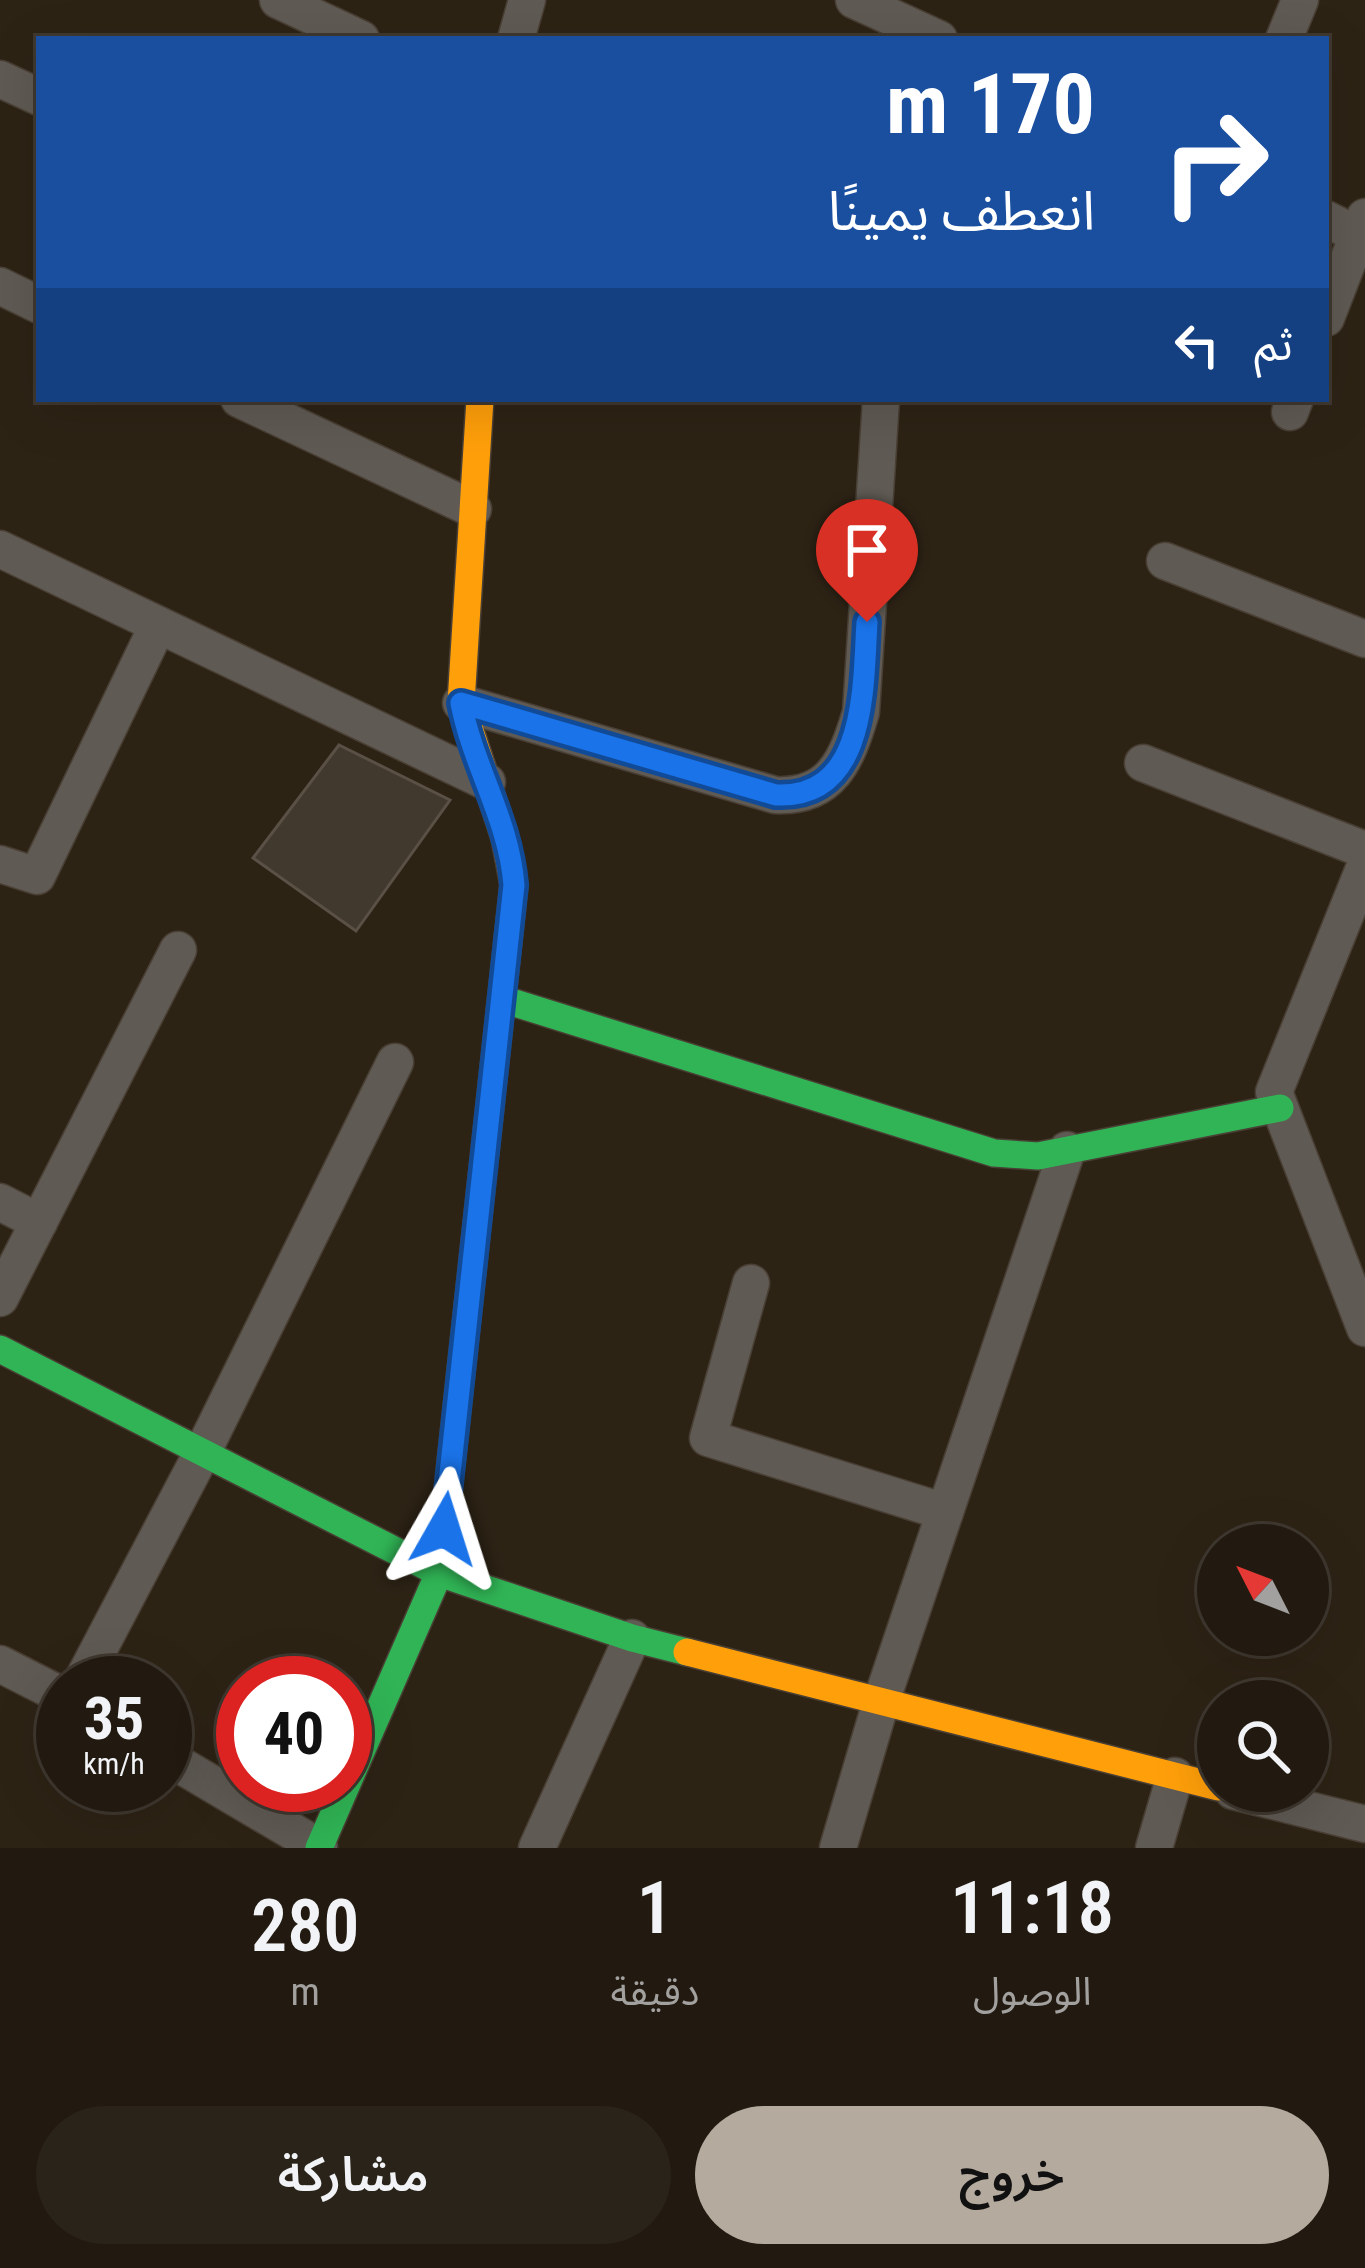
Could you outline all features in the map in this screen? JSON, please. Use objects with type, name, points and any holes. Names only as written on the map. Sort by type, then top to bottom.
[{"type":"street","points":[[278,0],[355,36]]},
{"type":"street","points":[[517,36],[526,0]]},
{"type":"street","points":[[854,0],[932,36]]},
{"type":"street","points":[[1285,36],[1300,0]]},
{"type":"street","points":[[0,79],[36,97]]},
{"type":"street","points":[[1329,308],[1353,228]]},
{"type":"street","points":[[0,286],[36,303]]},
{"type":"street","points":[[245,402],[473,509]]},
{"type":"street","points":[[192,1772],[319,1848],[439,1573],[514,885],[511,849],[467,733],[461,703],[480,402]]},
{"type":"street","points":[[461,703],[776,795],[800,796],[824,784],[849,750],[861,712],[880,402]]},
{"type":"street","points":[[0,549],[487,782]]},
{"type":"street","points":[[1165,561],[1365,639]]},
{"type":"street","points":[[0,864],[37,876],[158,625]]},
{"type":"street","points":[[1143,764],[1365,850]]},
{"type":"street","points":[[1365,866],[1274,1092],[1365,1328]]},
{"type":"street","points":[[0,1298],[178,950]]},
{"type":"street","points":[[502,999],[994,1153],[1038,1156],[1280,1108]]},
{"type":"street","points":[[95,1656],[202,1453],[395,1062]]},
{"type":"street","points":[[838,1848],[881,1702],[1067,1150]]},
{"type":"street","points":[[0,1202],[39,1222]]},
{"type":"street","points":[[751,1283],[709,1438],[945,1512]]},
{"type":"street","points":[[0,1349],[439,1573],[632,1638],[1197,1782]]},
{"type":"street","points":[[537,1848],[632,1638]]},
{"type":"street","points":[[0,1664],[36,1682]]},
{"type":"street","points":[[1154,1848],[1175,1776]]},
{"type":"street","points":[[1317,1812],[1365,1824]]},
{"type":"building","points":[[339,745],[450,800],[356,931],[253,858]]},
{"type":"traffic: fast","points":[[502,999],[994,1153],[1038,1156],[1280,1108]]},
{"type":"traffic: fast","points":[[0,1349],[439,1573],[687,1652]]},
{"type":"traffic: fast","points":[[319,1848],[439,1573],[461,1371]]},
{"type":"traffic: slow","points":[[461,1371],[514,885],[505,838],[461,703],[480,402]]},
{"type":"traffic: slow","points":[[687,1652],[1197,1782]]},
{"type":"route","points":[[444,1529],[514,885],[511,849],[467,733],[461,703],[776,795],[800,796],[824,784],[849,750],[861,712],[867,622]]}]
